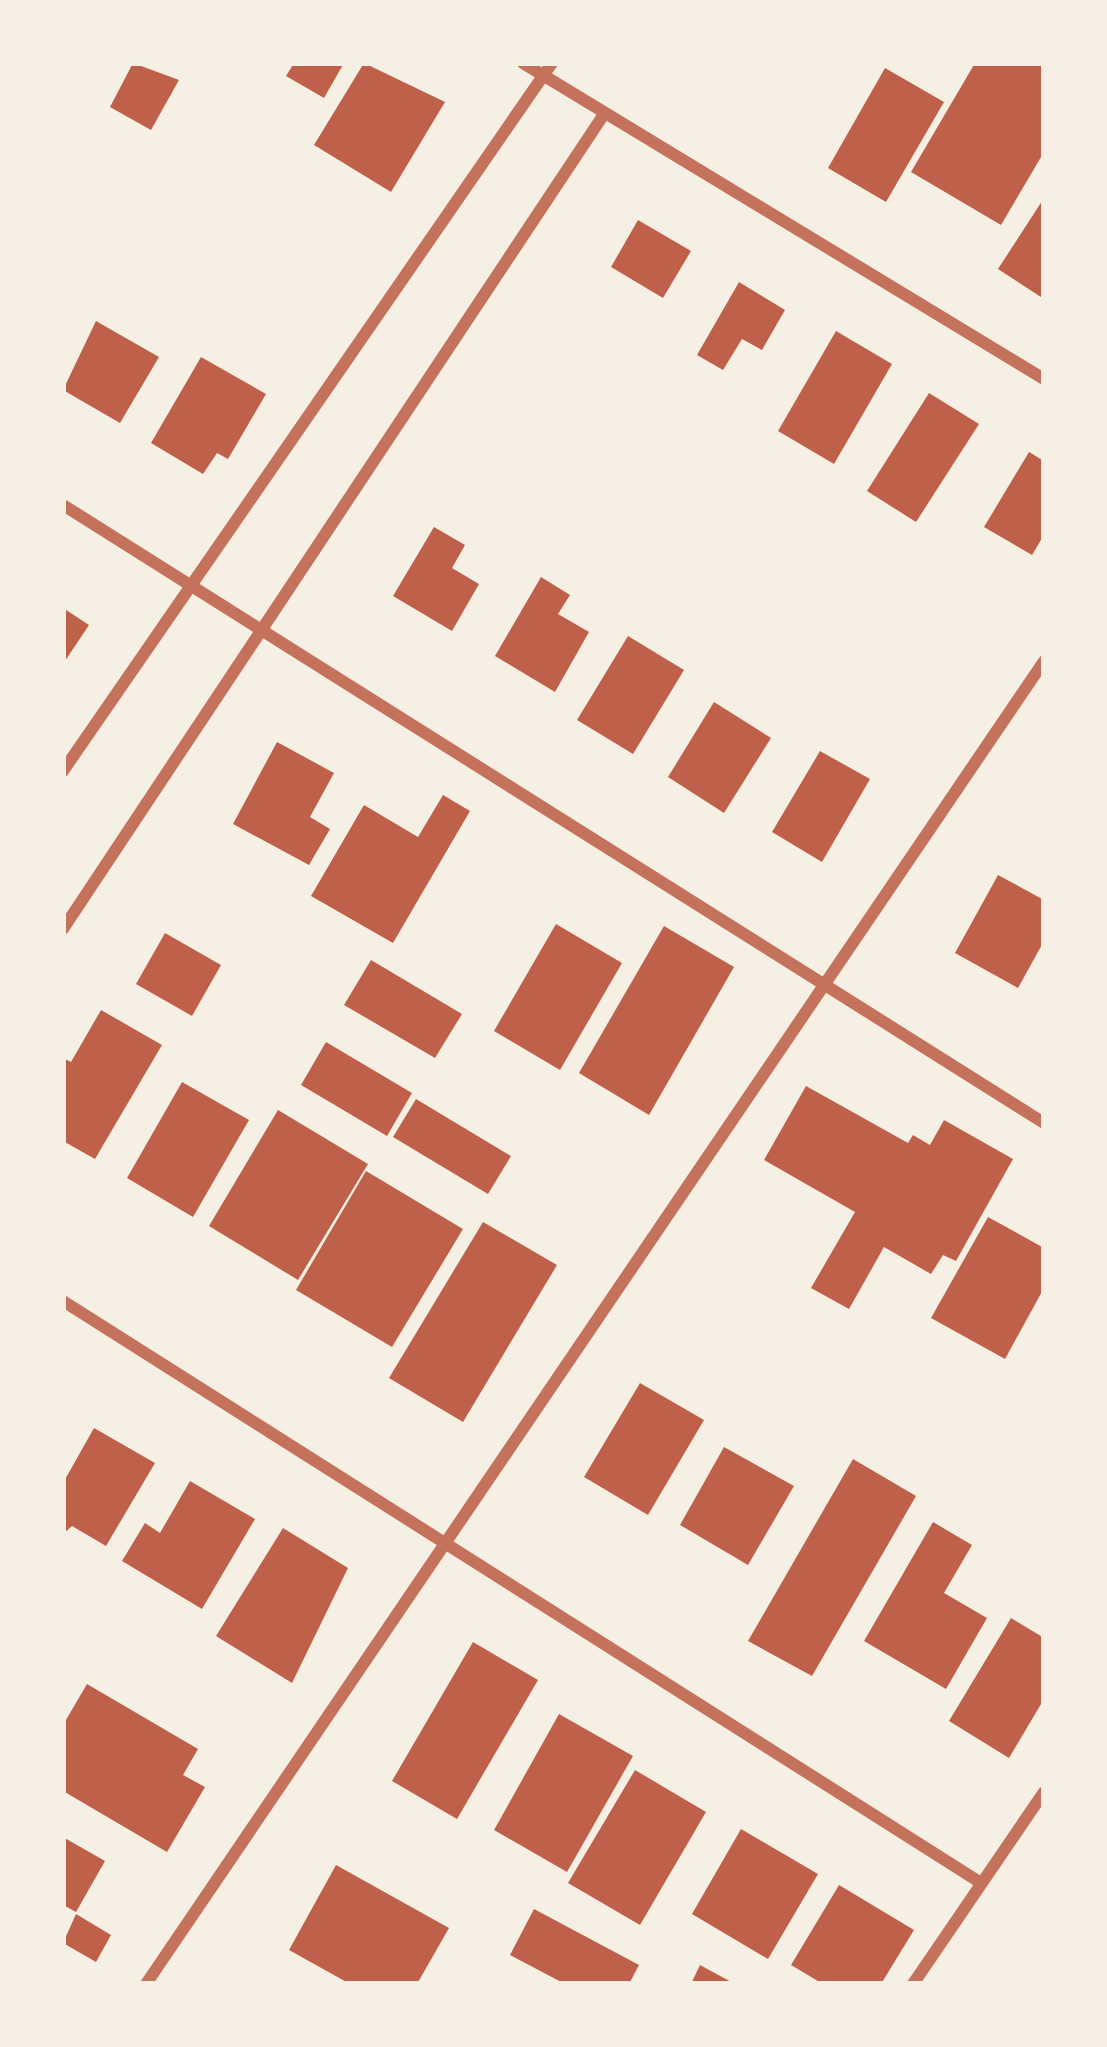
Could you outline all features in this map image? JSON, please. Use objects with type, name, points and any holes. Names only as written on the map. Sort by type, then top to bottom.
[{"type":"street","points":[[523,63],[548,69],[604,114],[1044,379]]},
{"type":"street","points":[[63,771],[186,586],[548,69]]},
{"type":"street","points":[[63,929],[255,633],[604,114]]},
{"type":"street","points":[[63,505],[255,633],[826,983],[1044,1123]]},
{"type":"street","points":[[146,1984],[1044,661]]},
{"type":"street","points":[[63,1300],[438,1549],[980,1882]]},
{"type":"street","points":[[913,1984],[1044,1792]]},
{"type":"building","points":[[133,63],[179,80],[151,130],[110,107]]},
{"type":"building","points":[[294,63],[344,63],[324,98],[286,76]]},
{"type":"building","points":[[364,63],[445,102],[391,192],[314,145]]},
{"type":"building","points":[[975,63],[1044,63],[1044,152],[1001,225],[911,172]]},
{"type":"building","points":[[885,68],[944,102],[886,202],[828,168]]},
{"type":"building","points":[[1044,198],[1044,299],[998,269]]},
{"type":"building","points":[[638,220],[691,251],[663,298],[611,267]]},
{"type":"building","points":[[739,282],[785,310],[762,350],[742,339],[723,370],[697,355]]},
{"type":"building","points":[[96,321],[159,357],[120,423],[63,390]]},
{"type":"building","points":[[836,331],[892,364],[834,464],[778,431]]},
{"type":"building","points":[[201,357],[266,394],[228,459],[217,453],[203,474],[151,443]]},
{"type":"building","points":[[929,393],[979,424],[916,522],[867,491]]},
{"type":"building","points":[[1029,452],[1044,461],[1044,535],[1032,555],[984,527]]},
{"type":"building","points":[[434,527],[465,545],[452,568],[479,584],[452,631],[393,596]]},
{"type":"building","points":[[541,577],[570,595],[558,614],[589,632],[555,692],[495,656]]},
{"type":"building","points":[[63,608],[89,625],[63,664]]},
{"type":"building","points":[[628,636],[684,670],[633,754],[577,720]]},
{"type":"building","points":[[714,702],[771,738],[724,813],[668,777]]},
{"type":"building","points":[[277,742],[334,773],[310,817],[330,829],[309,865],[233,824]]},
{"type":"building","points":[[820,751],[870,779],[822,862],[772,832]]},
{"type":"building","points":[[443,795],[470,811],[393,943],[311,896],[364,805],[418,837]]},
{"type":"building","points":[[998,875],[1044,900],[1044,941],[1018,988],[955,953]]},
{"type":"building","points":[[556,924],[622,963],[560,1070],[494,1031]]},
{"type":"building","points":[[664,926],[734,967],[649,1115],[579,1073]]},
{"type":"building","points":[[165,933],[221,965],[192,1016],[136,984]]},
{"type":"building","points":[[371,960],[462,1014],[435,1058],[344,1005]]},
{"type":"building","points":[[101,1010],[162,1045],[95,1159],[63,1141],[63,1058],[71,1062]]},
{"type":"building","points":[[326,1042],[412,1093],[387,1136],[301,1085]]},
{"type":"building","points":[[182,1082],[249,1120],[193,1217],[127,1178]]},
{"type":"building","points":[[806,1086],[908,1143],[913,1135],[930,1145],[944,1120],[1013,1159],[956,1261],[943,1255],[931,1274],[884,1247],[849,1309],[811,1288],[855,1212],[764,1160]]},
{"type":"building","points":[[416,1099],[511,1156],[488,1194],[393,1137]]},
{"type":"building","points":[[278,1110],[368,1164],[298,1280],[209,1226]]},
{"type":"building","points":[[366,1171],[463,1229],[392,1347],[296,1290]]},
{"type":"building","points":[[988,1217],[1044,1248],[1044,1288],[1005,1359],[931,1318]]},
{"type":"building","points":[[483,1222],[557,1265],[463,1422],[389,1378]]},
{"type":"building","points":[[640,1383],[704,1420],[648,1515],[584,1477]]},
{"type":"building","points":[[94,1428],[155,1463],[106,1546],[72,1526],[63,1534],[63,1483]]},
{"type":"building","points":[[724,1447],[794,1486],[748,1565],[680,1525]]},
{"type":"building","points":[[853,1459],[916,1496],[812,1676],[748,1641]]},
{"type":"building","points":[[190,1481],[255,1519],[202,1609],[122,1561],[145,1523],[160,1533]]},
{"type":"building","points":[[933,1522],[972,1545],[944,1593],[987,1618],[946,1689],[864,1641]]},
{"type":"building","points":[[283,1528],[348,1568],[292,1683],[216,1636]]},
{"type":"building","points":[[1011,1618],[1044,1638],[1044,1699],[1009,1758],[949,1721]]},
{"type":"building","points":[[473,1642],[538,1680],[457,1819],[392,1781]]},
{"type":"building","points":[[87,1684],[198,1749],[183,1775],[205,1787],[167,1852],[63,1791],[63,1725]]},
{"type":"building","points":[[559,1714],[633,1756],[567,1872],[494,1830]]},
{"type":"building","points":[[635,1770],[706,1812],[640,1925],[568,1883]]},
{"type":"building","points":[[741,1829],[818,1874],[768,1959],[692,1914]]},
{"type":"building","points":[[63,1837],[105,1861],[76,1912],[63,1905]]},
{"type":"building","points":[[336,1865],[449,1928],[417,1984],[350,1984],[289,1950]]},
{"type":"building","points":[[839,1885],[914,1930],[881,1984],[823,1984],[791,1965]]},
{"type":"building","points":[[534,1909],[639,1965],[629,1984],[565,1984],[510,1955]]},
{"type":"building","points":[[76,1914],[111,1935],[96,1962],[63,1943]]},
{"type":"building","points":[[700,1965],[735,1984],[691,1984]]}]
